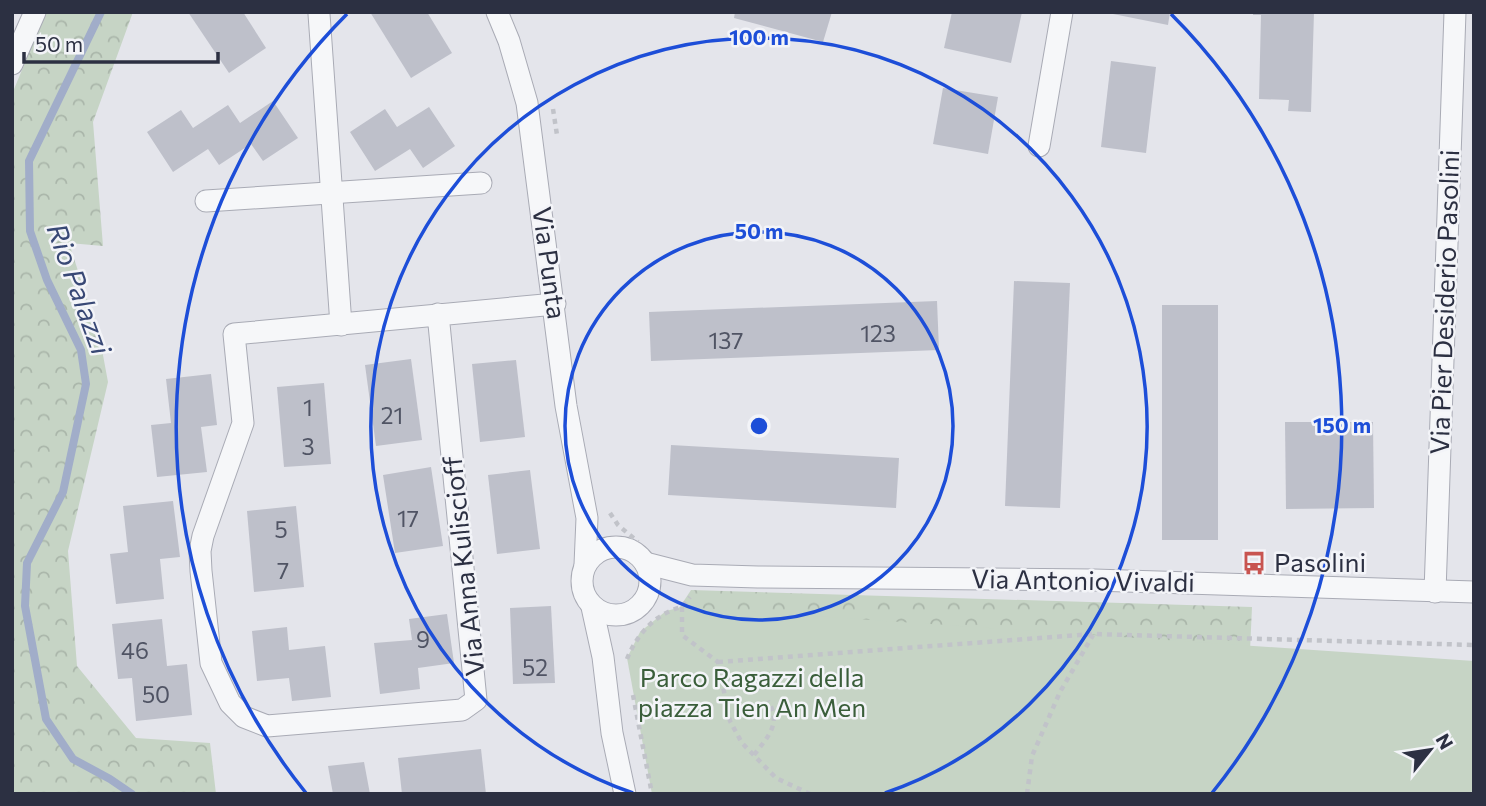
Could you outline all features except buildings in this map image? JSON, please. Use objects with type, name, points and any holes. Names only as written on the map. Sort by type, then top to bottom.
[{"type":"street","points":[[12,64],[35,12]]},
{"type":"street","name":"Via Punta","points":[[497,12],[509,41],[527,103],[555,304],[566,406],[587,518],[585,565],[581,583],[586,600],[592,607],[603,657],[612,733],[625,794]]},
{"type":"street","points":[[1039,146],[1062,12]]},
{"type":"street","name":"Via Pier Desiderio Pasolini","points":[[1435,592],[1455,12]]},
{"type":"street","points":[[319,14],[341,325]]},
{"type":"street","points":[[206,201],[481,183]]},
{"type":"street","name":"Via Anna Kuliscioff","points":[[438,314],[477,686],[476,700],[462,710],[267,726],[244,717],[230,704],[211,663],[200,551],[243,423],[233,334],[341,325],[438,314],[555,304]]},
{"type":"street","points":[[587,518],[620,547],[639,555],[646,554],[650,587],[640,606],[623,615],[612,616],[592,607]]},
{"type":"street","points":[[585,565],[600,551],[620,547]]},
{"type":"street","name":"Via Antonio Vivaldi","points":[[646,554],[692,575]]},
{"type":"street","name":"Via Antonio Vivaldi","points":[[650,587],[692,575],[1094,580],[1474,592]]},
{"type":"street","points":[[603,657],[623,615]]},
{"type":"path","points":[[551,101],[558,141]]},
{"type":"path","points":[[606,506],[618,525],[637,541],[646,554]]},
{"type":"path","points":[[692,575],[692,593],[682,607],[682,635],[718,662],[1093,634],[1474,645]]},
{"type":"path","points":[[629,671],[626,658],[640,632],[666,611],[682,607]]},
{"type":"path","points":[[1027,794],[1032,757],[1060,692],[1093,634]]},
{"type":"path","points":[[718,662],[730,721],[742,743],[776,778],[810,794]]},
{"type":"path","points":[[632,685],[652,794]]},
{"type":"path","points":[[754,755],[774,723],[773,709],[768,701]]},
{"type":"green space","points":[[46,12],[133,12],[93,122],[103,246],[69,243],[100,339],[108,382],[68,551],[77,666],[136,738],[210,743],[216,794],[12,794],[12,94]]},
{"type":"green space","points":[[691,590],[1252,607],[1250,651],[674,616]]},
{"type":"green space","name":"Parco Ragazzi della piazza Tien An Men","points":[[682,607],[1474,661],[1474,794],[652,794],[627,658],[640,632],[666,611]]},
{"type":"waterway","name":"Rio Palazzi","points":[[101,12],[29,161],[30,231],[47,280],[81,350],[86,384],[63,492],[27,563],[25,606],[46,719],[73,759],[132,794]]},
{"type":"place","name":"Pasolini","points":[[1254,563]]}]
